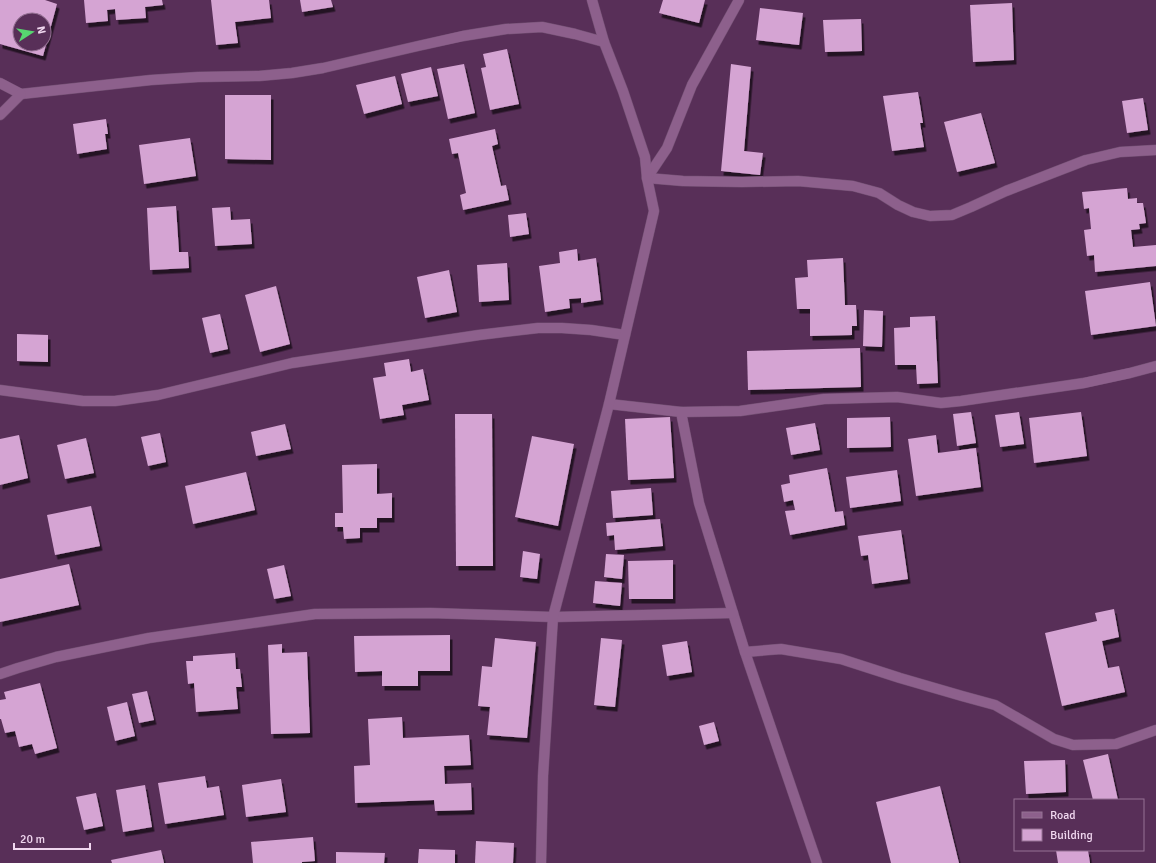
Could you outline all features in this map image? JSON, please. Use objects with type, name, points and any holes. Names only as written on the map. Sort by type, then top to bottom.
[{"type":"street","points":[[541,863],[543,776],[553,617],[609,404],[654,211],[647,178],[646,157],[604,42],[592,0]]},
{"type":"street","points":[[647,178],[667,148],[692,85],[739,0]]},
{"type":"street","points":[[0,83],[20,94],[151,80],[198,77],[259,76],[292,73],[324,68],[418,46],[506,29],[542,27],[604,42]]},
{"type":"street","points":[[0,115],[20,94]]},
{"type":"street","points":[[647,178],[683,181],[798,181],[852,186],[879,193],[898,205],[913,212],[937,216],[952,215],[1006,191],[1086,160],[1120,152],[1156,150]]},
{"type":"street","points":[[0,390],[83,401],[115,400],[158,395],[292,363],[479,335],[538,328],[562,328],[591,330],[625,335]]},
{"type":"street","points":[[609,404],[681,412],[740,411],[831,399],[897,397],[941,403],[1084,383],[1156,366]]},
{"type":"street","points":[[681,412],[699,503],[745,652],[817,863]]},
{"type":"street","points":[[0,674],[56,657],[149,638],[315,614],[431,613],[553,617],[734,613]]},
{"type":"street","points":[[745,652],[781,649],[841,659],[900,678],[995,705],[1054,739],[1073,745],[1116,744],[1156,730]]},
{"type":"building","points":[[0,0],[45,0],[57,4],[52,23],[52,12],[12,12],[12,47],[0,44]]},
{"type":"building","points":[[84,0],[162,0],[163,5],[145,7],[146,18],[116,20],[115,9],[107,10],[108,21],[86,23]]},
{"type":"building","points":[[211,0],[269,0],[271,18],[235,22],[238,43],[216,45]]},
{"type":"building","points":[[300,0],[331,0],[333,7],[302,12]]},
{"type":"building","points":[[663,0],[705,0],[699,23],[659,13]]},
{"type":"building","points":[[1012,3],[1014,60],[973,62],[970,5]]},
{"type":"building","points":[[760,8],[803,13],[799,45],[756,40]]},
{"type":"building","points":[[861,19],[862,51],[825,52],[823,20]]},
{"type":"building","points":[[507,49],[519,104],[490,110],[481,68],[486,67],[483,54]]},
{"type":"building","points":[[29,52],[44,52],[43,56]]},
{"type":"building","points":[[464,64],[475,113],[448,119],[437,69]]},
{"type":"building","points":[[731,64],[751,67],[744,151],[763,153],[760,175],[721,171]]},
{"type":"building","points":[[431,67],[438,96],[408,102],[401,74]]},
{"type":"building","points":[[395,76],[402,104],[364,114],[356,85]]},
{"type":"building","points":[[918,92],[923,123],[920,123],[924,147],[892,151],[883,96]]},
{"type":"building","points":[[225,95],[271,95],[271,160],[225,159]]},
{"type":"building","points":[[1143,98],[1148,130],[1127,133],[1122,101]]},
{"type":"building","points":[[981,113],[995,163],[957,172],[944,122]]},
{"type":"building","points":[[106,119],[108,134],[105,134],[107,149],[77,154],[73,124]]},
{"type":"building","points":[[495,129],[498,144],[492,146],[501,186],[506,185],[509,200],[463,210],[460,195],[466,193],[458,153],[452,154],[449,139]]},
{"type":"building","points":[[190,138],[196,176],[144,184],[139,145]]},
{"type":"building","points":[[1127,188],[1128,199],[1137,198],[1137,203],[1143,203],[1146,223],[1139,224],[1140,229],[1131,230],[1133,247],[1156,245],[1156,266],[1095,272],[1094,255],[1087,256],[1084,230],[1091,229],[1089,208],[1084,209],[1082,192]]},
{"type":"building","points":[[176,206],[179,252],[188,252],[189,268],[150,270],[147,208]]},
{"type":"building","points":[[230,207],[231,220],[250,219],[252,244],[215,246],[212,208]]},
{"type":"building","points":[[526,213],[529,234],[510,237],[508,215]]},
{"type":"building","points":[[577,249],[578,261],[596,258],[601,300],[581,303],[581,298],[569,299],[570,308],[545,312],[539,266],[560,263],[559,252]]},
{"type":"building","points":[[843,258],[845,305],[856,305],[857,326],[852,326],[852,335],[810,336],[810,309],[797,309],[795,278],[808,277],[807,260]]},
{"type":"building","points":[[507,263],[509,300],[479,302],[477,265]]},
{"type":"building","points":[[449,270],[457,312],[425,318],[417,277]]},
{"type":"building","points":[[1150,282],[1156,326],[1091,335],[1085,291]]},
{"type":"building","points":[[276,286],[290,344],[260,352],[245,295]]},
{"type":"building","points":[[864,310],[883,311],[882,347],[863,346]]},
{"type":"building","points":[[220,314],[228,349],[210,353],[202,318]]},
{"type":"building","points":[[935,316],[938,383],[917,384],[916,365],[895,365],[894,328],[910,327],[910,317]]},
{"type":"building","points":[[17,334],[48,335],[48,362],[17,361]]},
{"type":"building","points":[[860,348],[861,387],[748,390],[747,351]]},
{"type":"building","points":[[409,359],[411,372],[423,369],[429,400],[402,405],[404,415],[380,419],[373,378],[386,376],[384,363]]},
{"type":"building","points":[[971,412],[976,443],[957,446],[953,414]]},
{"type":"building","points":[[1019,412],[1024,444],[1000,447],[995,415]]},
{"type":"building","points":[[1081,412],[1087,456],[1034,463],[1029,418]]},
{"type":"building","points":[[455,414],[492,414],[493,566],[456,566]]},
{"type":"building","points":[[670,417],[674,478],[628,480],[625,419]]},
{"type":"building","points":[[890,417],[891,447],[847,448],[847,418]]},
{"type":"building","points":[[815,423],[820,450],[791,455],[786,428]]},
{"type":"building","points":[[285,424],[291,449],[256,456],[251,432]]},
{"type":"building","points":[[160,433],[166,462],[148,466],[141,437]]},
{"type":"building","points":[[19,435],[28,478],[0,485],[0,439]]},
{"type":"building","points":[[936,435],[938,453],[976,448],[981,487],[916,496],[908,439]]},
{"type":"building","points":[[532,436],[574,444],[558,526],[515,517]]},
{"type":"building","points":[[86,438],[94,473],[65,479],[57,445]]},
{"type":"building","points":[[377,464],[377,494],[392,493],[392,518],[377,518],[377,528],[360,528],[360,538],[344,539],[343,527],[335,527],[335,513],[343,513],[342,465]]},
{"type":"building","points":[[827,468],[835,512],[843,511],[845,525],[790,535],[785,511],[795,510],[793,500],[784,502],[781,485],[790,483],[789,475]]},
{"type":"building","points":[[897,470],[901,501],[850,508],[846,477]]},
{"type":"building","points":[[246,472],[255,510],[193,524],[185,486]]},
{"type":"building","points":[[651,488],[653,515],[613,518],[611,491]]},
{"type":"building","points":[[91,506],[100,546],[55,555],[47,515]]},
{"type":"building","points":[[660,519],[663,546],[615,550],[614,535],[607,536],[606,523]]},
{"type":"building","points":[[901,530],[908,579],[872,584],[868,555],[861,556],[858,536]]},
{"type":"building","points":[[523,551],[540,554],[537,579],[520,577]]},
{"type":"building","points":[[606,554],[624,555],[622,579],[604,577]]},
{"type":"building","points":[[673,560],[673,599],[629,599],[628,561]]},
{"type":"building","points":[[69,564],[79,605],[0,622],[0,579]]},
{"type":"building","points":[[284,565],[291,596],[274,599],[267,569]]},
{"type":"building","points":[[595,581],[622,583],[620,606],[593,603]]},
{"type":"building","points":[[1114,609],[1119,637],[1102,641],[1108,668],[1119,666],[1125,692],[1062,706],[1045,633],[1097,621],[1095,613]]},
{"type":"building","points":[[450,635],[450,671],[418,671],[418,686],[382,686],[382,671],[355,672],[354,636]]},
{"type":"building","points":[[495,638],[536,642],[527,738],[487,735],[490,707],[478,706],[482,666],[492,667]]},
{"type":"building","points":[[601,638],[622,640],[615,707],[594,705]]},
{"type":"building","points":[[687,641],[692,672],[667,676],[662,645]]},
{"type":"building","points":[[282,644],[282,653],[307,652],[310,733],[271,734],[268,645]]},
{"type":"building","points":[[235,653],[236,669],[240,669],[242,687],[236,687],[238,709],[196,712],[194,683],[188,684],[186,661],[193,661],[193,656]]},
{"type":"building","points":[[40,683],[57,748],[35,754],[32,744],[19,747],[15,731],[5,733],[0,719],[0,700],[6,699],[4,692]]},
{"type":"building","points":[[147,691],[154,720],[139,723],[132,694]]},
{"type":"building","points":[[127,702],[135,736],[115,741],[107,707]]},
{"type":"building","points":[[402,717],[403,738],[469,735],[471,765],[444,766],[445,784],[471,783],[472,810],[435,811],[434,800],[355,803],[354,766],[370,765],[368,719]]},
{"type":"building","points":[[714,722],[719,741],[704,745],[699,726]]},
{"type":"building","points":[[1108,754],[1118,799],[1093,799],[1083,760]]},
{"type":"building","points":[[1065,760],[1066,792],[1026,794],[1024,761]]},
{"type":"building","points":[[205,776],[207,788],[219,786],[224,815],[165,824],[158,783]]},
{"type":"building","points":[[281,779],[286,812],[246,817],[242,785]]},
{"type":"building","points":[[145,785],[152,827],[123,832],[116,790]]},
{"type":"building","points":[[940,786],[959,863],[891,863],[876,802]]},
{"type":"building","points":[[96,793],[103,826],[84,830],[76,797]]},
{"type":"building","points":[[313,837],[315,861],[302,863],[253,863],[251,842]]},
{"type":"building","points":[[476,841],[514,843],[513,863],[475,863]]},
{"type":"building","points":[[419,849],[455,850],[455,863],[418,863]]},
{"type":"building","points":[[161,850],[164,863],[112,863],[111,860]]},
{"type":"building","points":[[1056,851],[1088,851],[1090,863],[1058,863]]},
{"type":"building","points":[[336,852],[385,853],[384,863],[336,863]]}]
